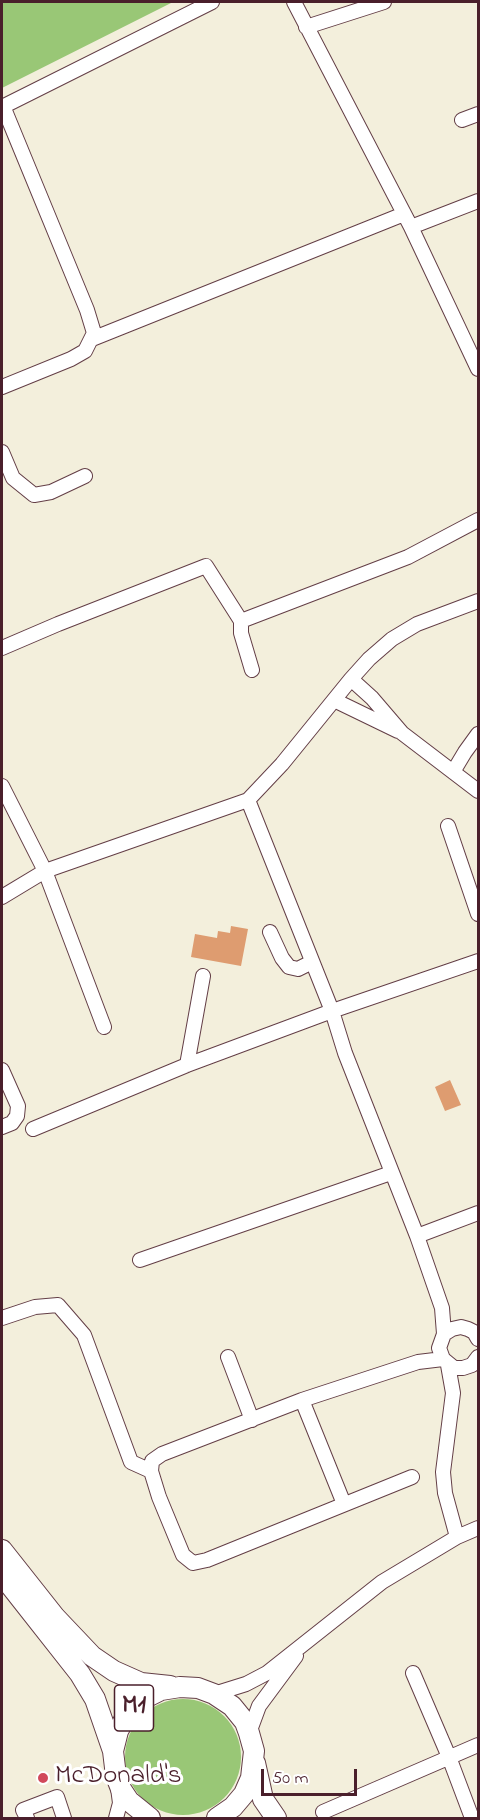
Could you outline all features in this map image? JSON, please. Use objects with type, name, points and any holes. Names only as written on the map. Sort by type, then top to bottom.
[{"type":"highway","name":"M1","points":[[2,1550],[55,1617],[92,1656],[114,1671],[141,1683],[198,1688],[214,1694],[232,1706],[245,1722],[263,1799],[276,1818]]},
{"type":"highway","name":"M1","points":[[2,1575],[80,1674],[95,1699],[113,1751],[116,1776],[121,1789],[129,1801],[150,1818]]},
{"type":"highway","name":"M1","points":[[113,1751],[118,1731],[128,1713],[135,1706],[161,1690],[180,1687]]},
{"type":"highway","name":"M1","points":[[217,1818],[233,1807],[244,1794],[251,1778],[254,1761]]},
{"type":"street","points":[[2,387],[85,351],[94,333],[87,310],[2,107],[212,2]]},
{"type":"street","points":[[294,2],[411,227],[478,369]]},
{"type":"street","points":[[306,27],[384,2]]},
{"type":"street","points":[[462,120],[478,114]]},
{"type":"street","points":[[411,227],[478,201]]},
{"type":"street","points":[[92,339],[404,214]]},
{"type":"street","points":[[2,452],[13,478],[34,495],[51,492],[85,476]]},
{"type":"street","points":[[241,621],[408,557],[478,520]]},
{"type":"street","points":[[2,648],[206,566],[241,621],[241,633],[252,670]]},
{"type":"street","points":[[2,897],[45,871],[248,800],[282,764],[369,659],[392,639],[417,624],[478,601]]},
{"type":"street","points":[[351,680],[372,698],[402,733]]},
{"type":"street","points":[[334,700],[402,733],[478,791]]},
{"type":"street","points":[[453,772],[478,734]]},
{"type":"street","points":[[2,786],[45,871],[104,1028]]},
{"type":"street","points":[[248,800],[332,1011],[345,1053],[417,1236],[442,1308],[440,1352],[453,1393],[443,1473],[445,1493],[457,1537]]},
{"type":"street","points":[[448,826],[478,914]]},
{"type":"street","points":[[270,932],[282,958],[289,967],[298,969],[312,962]]},
{"type":"street","points":[[33,1129],[187,1065],[332,1011],[478,961]]},
{"type":"street","points":[[187,1065],[203,976]]},
{"type":"street","points":[[2,1070],[18,1106],[18,1116],[12,1123],[2,1127]]},
{"type":"street","points":[[140,1260],[391,1173]]},
{"type":"street","points":[[417,1236],[478,1213]]},
{"type":"street","points":[[2,1318],[35,1307],[58,1305],[84,1335],[130,1462],[151,1471]]},
{"type":"street","points":[[442,1308],[469,1327],[478,1340]]},
{"type":"street","points":[[418,1362],[452,1329],[469,1327]]},
{"type":"street","points":[[228,1357],[252,1419]]},
{"type":"street","points":[[412,1477],[207,1560],[193,1563],[183,1555],[151,1471],[153,1461],[162,1454],[302,1400],[418,1362],[445,1362],[454,1368],[463,1368],[475,1361]]},
{"type":"street","points":[[453,1393],[475,1361]]},
{"type":"street","points":[[302,1400],[344,1504]]},
{"type":"street","points":[[214,1694],[246,1684],[267,1673],[382,1582],[457,1537],[478,1528]]},
{"type":"street","points":[[249,1733],[259,1706],[304,1645]]},
{"type":"street","points":[[413,1673],[472,1818]]},
{"type":"street","points":[[323,1812],[478,1744]]},
{"type":"street","points":[[116,1776],[120,1803],[116,1818]]},
{"type":"street","points":[[27,1818],[23,1810],[57,1797],[64,1818]]},
{"type":"green space","points":[[2,2],[173,2],[2,88]]},
{"type":"green space","points":[[183,1699],[205,1703],[216,1708],[232,1724],[240,1746],[241,1757],[237,1779],[232,1790],[216,1806],[194,1814],[183,1815],[161,1811],[150,1806],[134,1790],[126,1768],[125,1757],[129,1735],[134,1724],[150,1708],[172,1700]]},
{"type":"building","points":[[231,926],[248,929],[241,966],[191,957],[195,934],[217,938],[218,931],[230,933]]},
{"type":"building","points":[[450,1080],[461,1105],[445,1111],[435,1087]]},
{"type":"place","name":"McDonald's","points":[[43,1778]]}]
